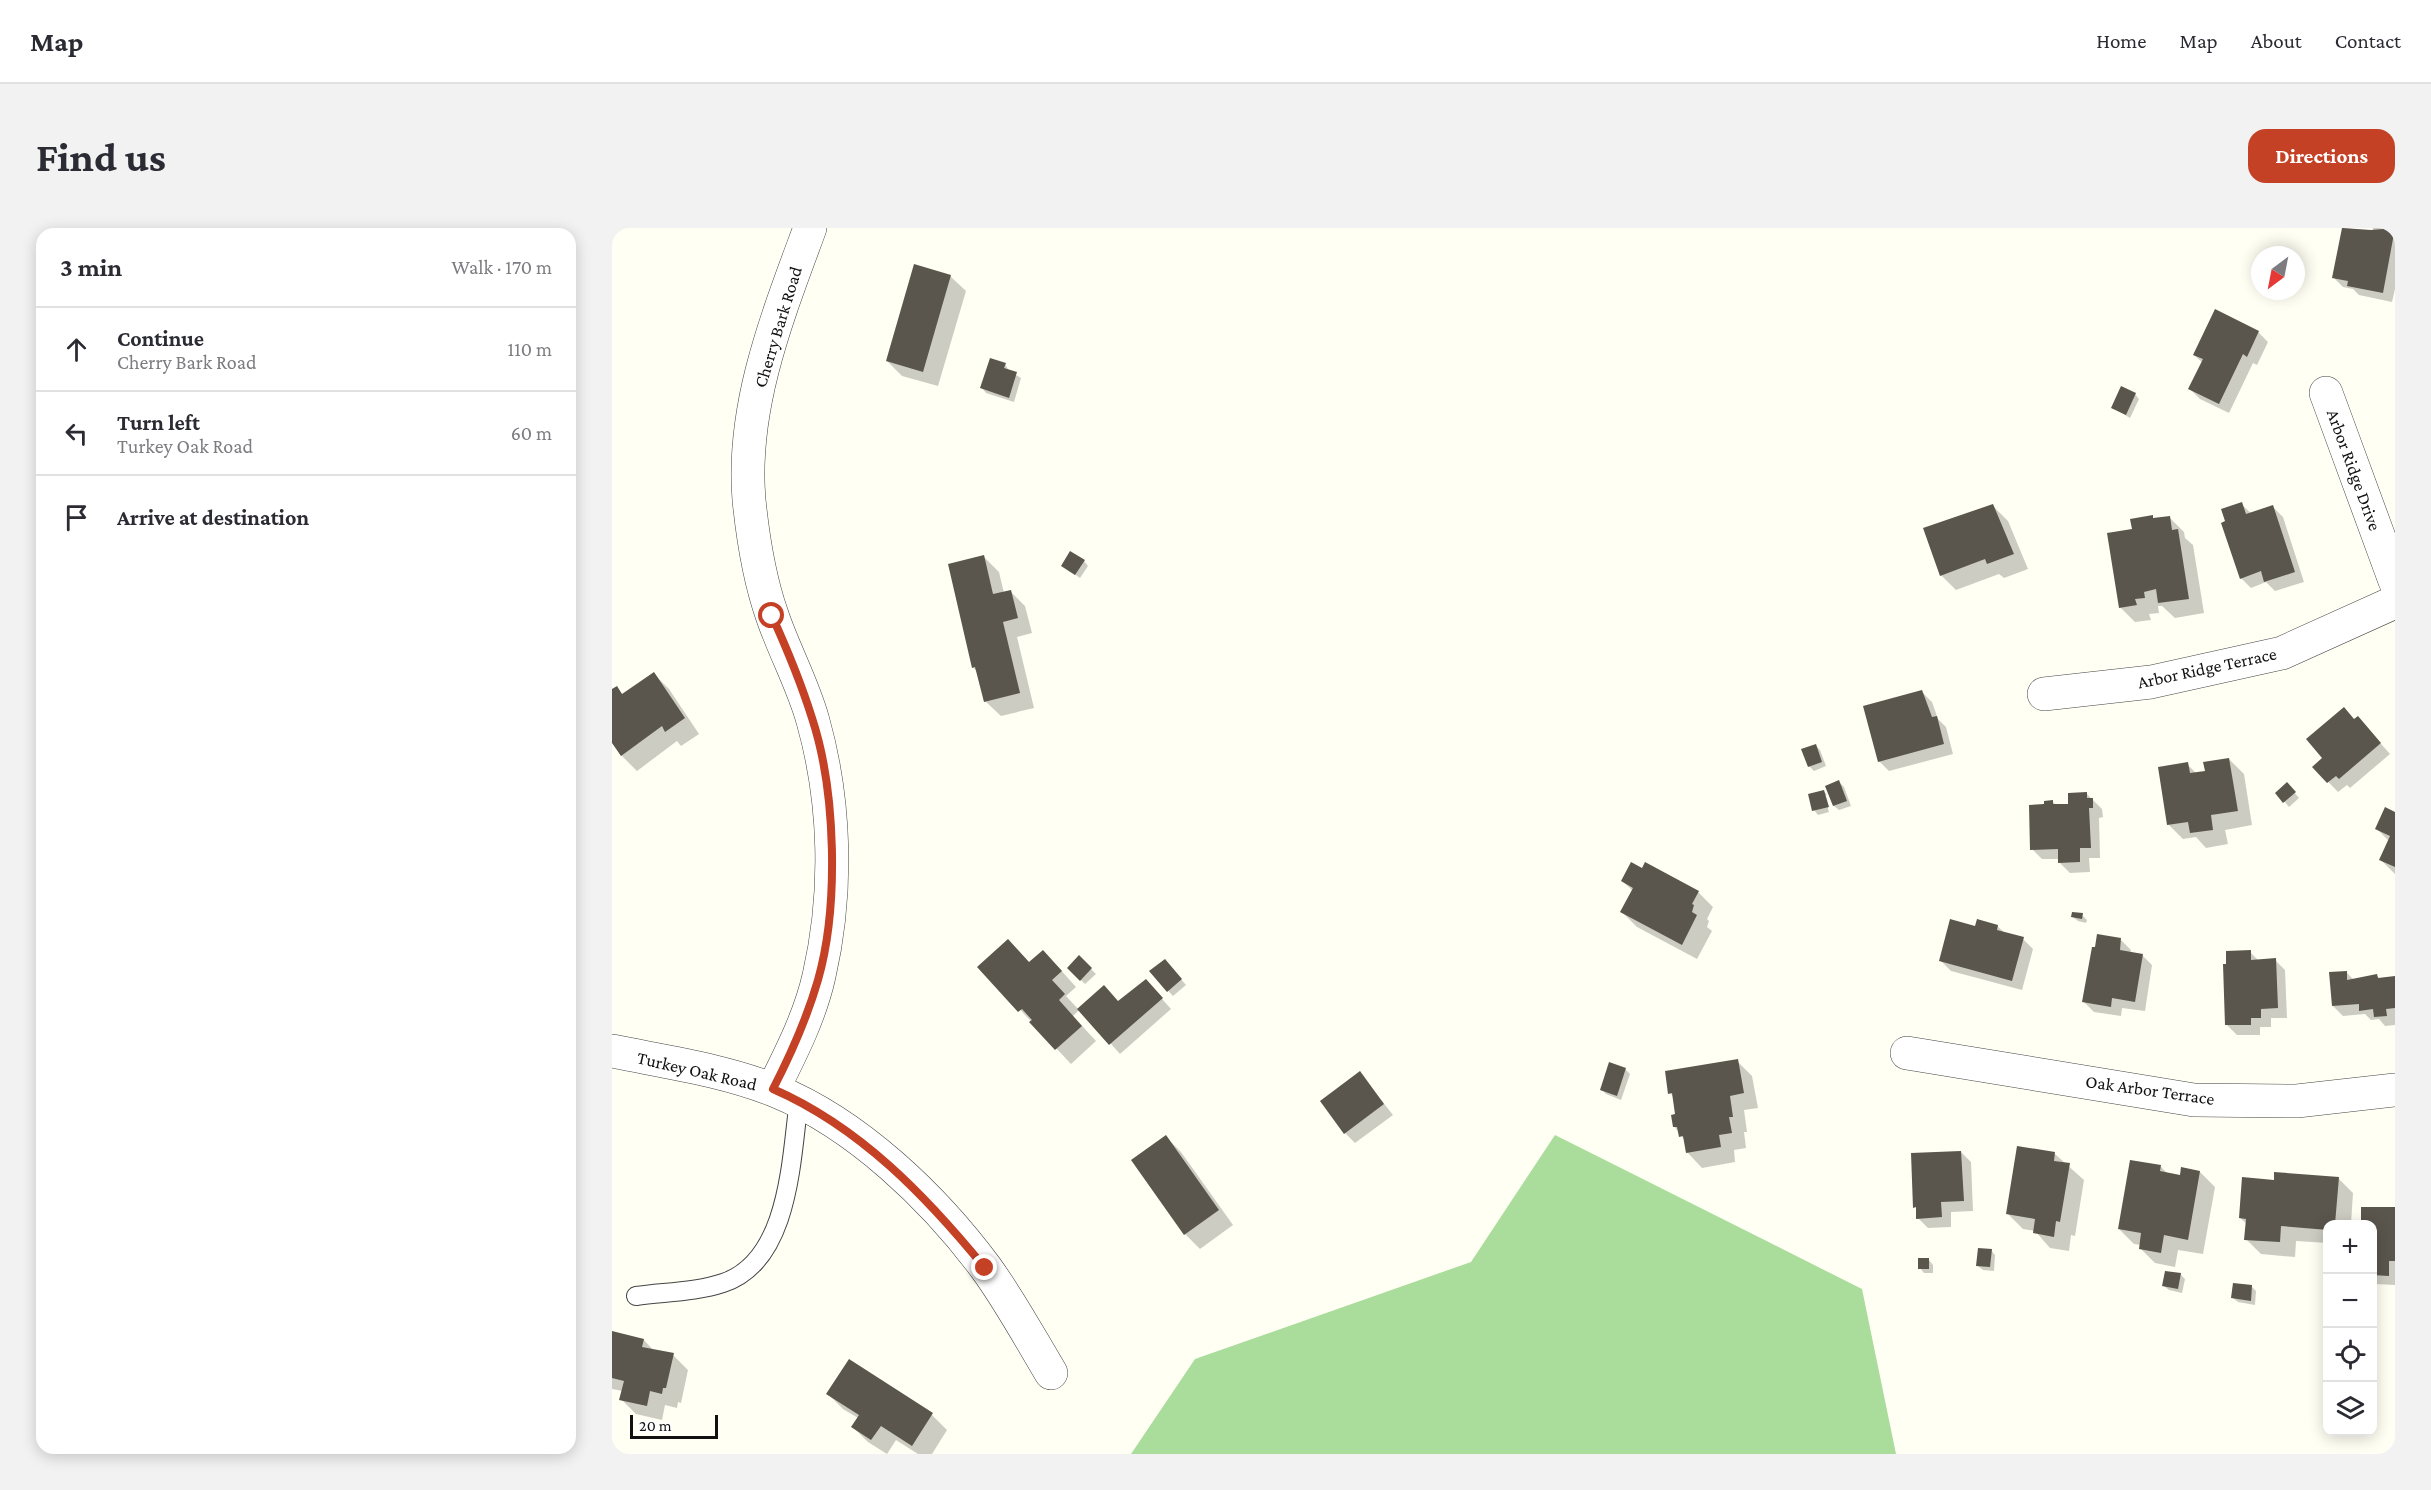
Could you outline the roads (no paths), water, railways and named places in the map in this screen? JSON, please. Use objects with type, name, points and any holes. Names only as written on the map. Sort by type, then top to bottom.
[{"type":"street","name":"Cherry Bark Road","points":[[786,1095],[798,1040],[818,978],[828,924],[832,845],[828,788],[813,720],[794,666],[772,616],[758,563],[749,498],[749,444],[759,380],[810,228]]},
{"type":"street","name":"Arbor Ridge Drive","points":[[2326,393],[2395,581]]},
{"type":"street","name":"Arbor Ridge Terrace","points":[[2044,694],[2151,682],[2282,653],[2395,602]]},
{"type":"street","name":"Turkey Oak Road","points":[[612,1051],[729,1075],[786,1095],[847,1131],[888,1163],[943,1217],[985,1268],[1051,1372]]},
{"type":"street","name":"Oak Arbor Terrace","points":[[1907,1053],[2194,1100],[2297,1101],[2395,1090]]},
{"type":"lane","points":[[636,1296],[724,1283],[744,1271],[760,1254],[774,1234],[784,1207],[786,1095]]}]
